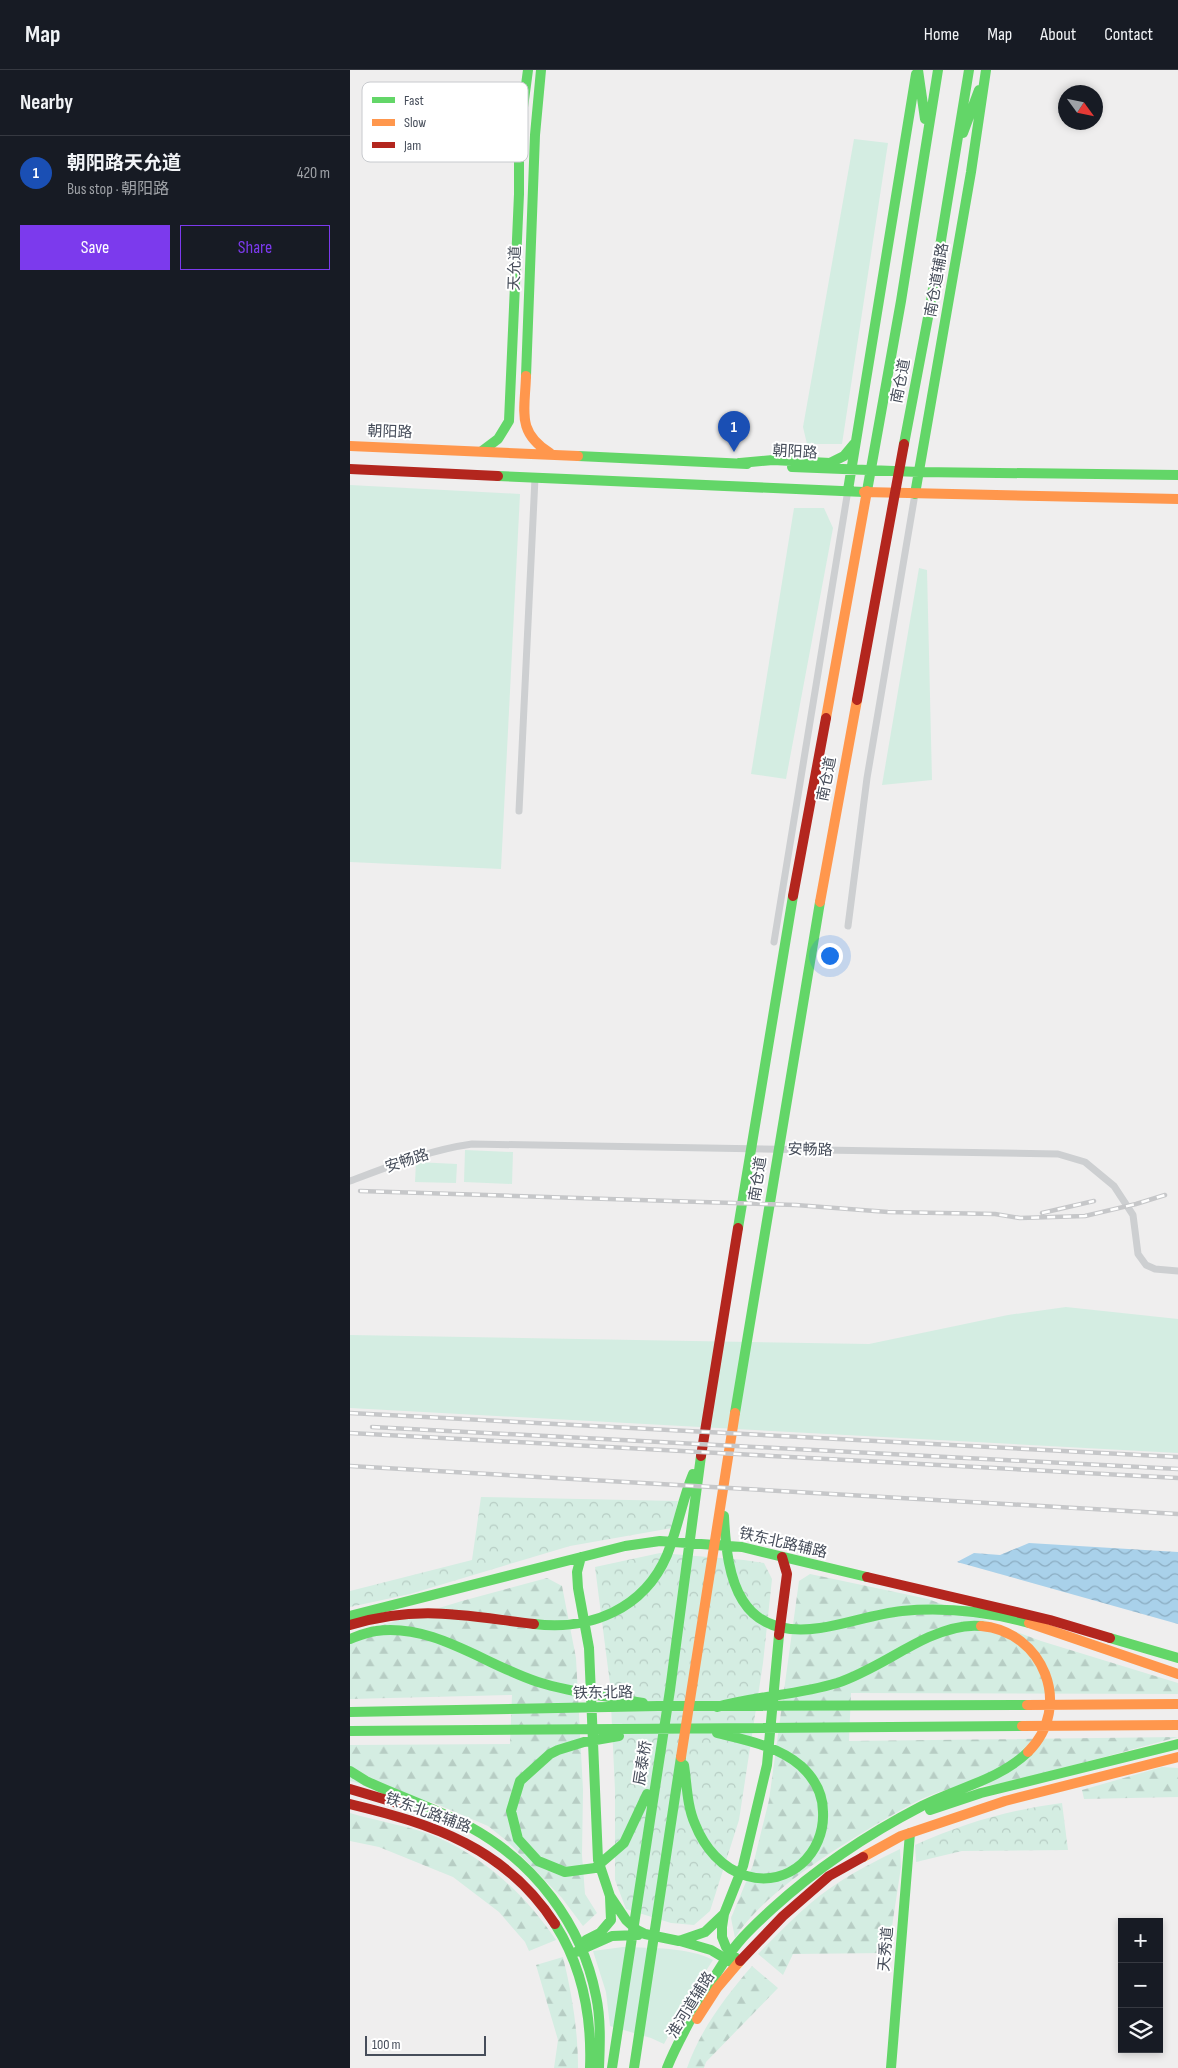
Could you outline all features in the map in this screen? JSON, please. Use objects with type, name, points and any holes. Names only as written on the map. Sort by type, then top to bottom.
[{"type":"main road","name":"天允道","points":[[541,70],[535,143],[524,425],[528,434],[540,447],[553,454]]},
{"type":"main road","points":[[918,70],[928,134]]},
{"type":"main road","points":[[848,490],[918,70]]},
{"type":"main road","name":"南仓道","points":[[700,1462],[782,959],[901,300],[938,70]]},
{"type":"main road","name":"南仓道","points":[[723,1496],[809,959],[930,307],[969,70]]},
{"type":"main road","points":[[957,149],[986,70]]},
{"type":"main road","name":"南仓道辅路","points":[[915,494],[970,181],[986,70]]},
{"type":"main road","name":"天允道","points":[[482,451],[493,445],[501,437],[509,421],[519,162]]},
{"type":"main road","points":[[740,463],[772,460],[830,463],[840,461],[851,450],[856,438]]},
{"type":"main road","name":"朝阳路","points":[[350,446],[553,454],[851,470],[1178,475]]},
{"type":"main road","points":[[350,469],[915,494],[1178,499]]},
{"type":"main road","points":[[350,1625],[394,1614],[422,1612],[446,1612],[555,1627],[582,1625],[612,1615],[639,1595],[651,1583],[661,1568],[676,1531],[692,1476],[700,1462]]},
{"type":"main road","name":"辰泰桥","points":[[612,2068],[662,1742],[700,1462]]},
{"type":"main road","points":[[723,1496],[726,1551],[732,1585],[748,1607],[770,1624],[800,1629],[826,1626],[901,1611],[974,1612],[1048,1630],[1178,1674]]},
{"type":"main road","points":[[634,2068],[708,1578],[723,1496]]},
{"type":"main road","name":"铁东北路辅路","points":[[350,1616],[625,1546],[660,1541],[742,1547],[1014,1611],[1178,1658]]},
{"type":"main road","points":[[570,1951],[600,1933],[611,1920],[612,1913],[610,1896],[598,1860],[589,1648],[577,1572],[581,1557]]},
{"type":"main road","points":[[738,1964],[728,1951],[722,1932],[724,1914],[743,1866],[767,1765],[775,1664],[787,1574],[782,1557]]},
{"type":"main road","points":[[667,2068],[672,2053],[713,1978],[738,1943],[773,1908],[836,1856],[923,1805],[1005,1770],[1029,1752],[1048,1722],[1051,1698],[1045,1669],[1032,1650],[1012,1634],[990,1626],[963,1627],[916,1644],[834,1684],[756,1697],[717,1707]]},
{"type":"main road","points":[[350,1638],[368,1631],[411,1630],[457,1646],[532,1680],[561,1688],[658,1706]]},
{"type":"main road","name":"铁东北路","points":[[350,1712],[658,1706],[1178,1704]]},
{"type":"main road","points":[[350,1731],[1178,1725]]},
{"type":"main road","points":[[682,1752],[694,1824],[705,1844],[722,1864],[740,1874],[758,1878],[771,1878],[791,1872],[806,1861],[821,1837],[825,1819],[821,1794],[810,1774],[790,1757],[773,1749],[702,1729]]},
{"type":"main road","points":[[650,1730],[569,1747],[551,1753],[528,1770],[518,1782],[513,1794],[512,1816],[519,1840],[529,1855],[547,1868],[562,1872],[581,1872],[598,1867],[620,1850],[642,1810],[662,1742]]},
{"type":"main road","points":[[896,1820],[981,1794],[1178,1744]]},
{"type":"main road","name":"淮河道辅路","points":[[673,2068],[679,2053],[704,2008],[738,1964],[783,1916],[829,1876],[866,1854],[910,1833],[1006,1801],[1178,1757]]},
{"type":"main road","points":[[350,1771],[366,1781],[478,1831],[514,1856],[544,1886],[558,1905],[578,1939],[591,1975],[599,2022],[599,2068]]},
{"type":"main road","points":[[355,1790],[402,1804],[432,1810]]},
{"type":"main road","name":"铁东北路辅路","points":[[350,1804],[435,1828],[472,1844],[498,1862],[534,1896],[560,1932],[570,1951]]},
{"type":"main road","name":"天秀道","points":[[891,2068],[910,1833]]},
{"type":"main road","points":[[610,1896],[630,1924],[645,1934]]},
{"type":"main road","points":[[679,1941],[705,1932],[724,1914]]},
{"type":"main road","points":[[570,1951],[612,1936],[645,1934],[711,1950],[738,1964]]},
{"type":"main road","points":[[570,1951],[584,1990],[587,2006],[590,2068]]},
{"type":"street","points":[[519,811],[535,478]]},
{"type":"street","points":[[774,942],[848,490]]},
{"type":"street","points":[[848,926],[867,778],[915,494]]},
{"type":"street","name":"安畅路","points":[[350,1181],[410,1158],[472,1144],[1058,1154],[1085,1162],[1114,1186],[1133,1214],[1138,1254],[1146,1265],[1155,1269],[1178,1271]]},
{"type":"green space","points":[[854,139],[888,143],[842,444],[807,444],[803,427]]},
{"type":"green space","points":[[350,485],[520,494],[501,869],[350,862]]},
{"type":"green space","points":[[794,508],[824,508],[833,528],[786,779],[751,774]]},
{"type":"green space","points":[[919,568],[927,570],[932,780],[882,785]]},
{"type":"green space","points":[[465,1150],[513,1152],[512,1184],[464,1182]]},
{"type":"green space","points":[[416,1162],[457,1164],[456,1183],[415,1182]]},
{"type":"green space","points":[[1066,1307],[1178,1319],[1178,1453],[350,1408],[350,1335],[869,1344],[1008,1315]]},
{"type":"green space","points":[[481,1497],[678,1501],[672,1528],[570,1546],[410,1594],[350,1607],[350,1591],[472,1560]]},
{"type":"green space","points":[[660,1553],[764,1563],[772,1579],[763,1663],[739,1820],[710,1911],[694,1925],[671,1923],[626,1909],[615,1880],[615,1790],[610,1684],[595,1567]]},
{"type":"green space","points":[[810,1574],[928,1599],[1041,1641],[1178,1683],[1178,1694],[851,1693],[849,1741],[1178,1737],[1002,1783],[946,1790],[922,1799],[857,1836],[799,1875],[762,1906],[735,1938],[731,1918],[753,1865],[769,1800],[799,1581]]},
{"type":"green space","points":[[547,1578],[562,1586],[576,1658],[583,1790],[582,1855],[585,1894],[597,1913],[583,1926],[562,1898],[507,1841],[488,1826],[434,1803],[350,1781],[350,1745],[510,1744],[512,1695],[350,1699],[350,1635],[462,1601]]},
{"type":"green space","points":[[1162,1767],[1178,1768],[1178,1797],[1084,1799],[1082,1790]]},
{"type":"green space","points":[[1062,1803],[1068,1850],[962,1851],[916,1862],[915,1845],[933,1837],[1005,1814]]},
{"type":"green space","points":[[350,1813],[429,1834],[474,1857],[490,1868],[519,1894],[556,1940],[529,1951],[525,1942],[499,1912],[453,1877],[379,1847],[350,1841]]},
{"type":"green space","points":[[900,1849],[901,1867],[888,1953],[793,1954],[783,1975],[758,1954],[819,1896],[855,1872]]},
{"type":"green space","points":[[623,1947],[681,1950],[713,1960],[687,2000],[664,2044],[651,2038],[610,2026],[606,1992],[593,1951]]},
{"type":"green space","points":[[563,1957],[574,2012],[578,2068],[554,2068],[558,2040],[536,1965]]},
{"type":"green space","points":[[752,1966],[778,1988],[706,2062],[704,2068],[687,2068],[706,2027]]},
{"type":"water","points":[[1029,1543],[1178,1552],[1178,1624],[957,1562],[974,1553],[1000,1555]]},
{"type":"railway","points":[[360,1191],[796,1205],[888,1212],[995,1214],[1020,1218],[1085,1216],[1165,1195]]},
{"type":"railway","points":[[1042,1213],[1094,1201]]},
{"type":"railway","points":[[350,1413],[1178,1457]]},
{"type":"railway","points":[[372,1427],[1178,1469]]},
{"type":"railway","points":[[350,1433],[1178,1478]]},
{"type":"railway","points":[[350,1466],[1178,1514]]},
{"type":"traffic: fast","points":[[526,82],[528,70]]},
{"type":"traffic: fast","points":[[526,376],[535,135],[541,70]]},
{"type":"traffic: fast","points":[[918,70],[925,119]]},
{"type":"traffic: fast","points":[[867,491],[901,301],[938,70]]},
{"type":"traffic: fast","points":[[904,444],[930,307],[969,70]]},
{"type":"traffic: fast","points":[[915,494],[971,172],[986,70]]},
{"type":"traffic: fast","points":[[848,490],[916,74]]},
{"type":"traffic: fast","points":[[963,133],[979,90]]},
{"type":"traffic: fast","points":[[482,451],[498,439],[509,421],[519,162]]},
{"type":"traffic: fast","points":[[740,463],[773,460],[830,463],[844,456],[854,444]]},
{"type":"traffic: fast","points":[[578,456],[747,464]]},
{"type":"traffic: fast","points":[[792,467],[919,472],[1178,475]]},
{"type":"traffic: fast","points":[[498,476],[864,492]]},
{"type":"traffic: fast","points":[[738,1228],[793,896]]},
{"type":"traffic: fast","points":[[735,1413],[820,902]]},
{"type":"traffic: fast","points":[[612,2068],[670,1690],[701,1456]]},
{"type":"traffic: fast","points":[[534,1624],[575,1624],[595,1619],[613,1612],[630,1602],[644,1590],[657,1574],[667,1555],[693,1474]]},
{"type":"traffic: fast","points":[[724,1516],[729,1562],[734,1583],[743,1600],[755,1615],[771,1625],[793,1629],[820,1628],[892,1612],[918,1610],[982,1613],[1029,1623]]},
{"type":"traffic: fast","points":[[350,1616],[625,1546],[660,1541],[742,1547],[867,1577]]},
{"type":"traffic: fast","points":[[581,1557],[577,1572],[578,1588],[589,1648],[598,1860],[610,1896],[626,1920],[637,1930],[645,1934],[679,1941],[705,1932],[724,1914]]},
{"type":"traffic: fast","points":[[717,1707],[837,1683],[861,1673],[935,1634],[961,1627],[981,1626]]},
{"type":"traffic: fast","points":[[350,1639],[376,1631],[397,1630],[418,1633],[459,1647],[518,1675],[538,1682],[577,1692],[643,1703]]},
{"type":"traffic: fast","points":[[735,1957],[726,1947],[722,1937],[722,1927],[724,1914],[743,1866],[767,1765],[779,1635]]},
{"type":"traffic: fast","points":[[1110,1638],[1178,1658]]},
{"type":"traffic: fast","points":[[350,1712],[658,1706],[1027,1705]]},
{"type":"traffic: fast","points":[[350,1731],[1022,1726]]},
{"type":"traffic: fast","points":[[684,1765],[692,1817],[703,1841],[722,1863],[738,1873],[762,1878],[777,1877],[790,1872],[802,1864],[818,1841],[822,1827],[823,1805],[814,1781],[801,1766],[782,1753],[739,1738],[717,1733]]},
{"type":"traffic: fast","points":[[619,1736],[584,1742],[558,1750],[550,1754],[520,1781],[511,1811],[518,1839],[538,1861],[565,1872],[595,1868],[624,1843],[647,1794]]},
{"type":"traffic: fast","points":[[930,1810],[981,1793],[1178,1744]]},
{"type":"traffic: fast","points":[[667,2068],[692,2017],[725,1961],[750,1930],[789,1894],[825,1866],[882,1828],[922,1806],[991,1777],[1017,1762],[1028,1752]]},
{"type":"traffic: fast","points":[[634,2068],[681,1757]]},
{"type":"traffic: fast","points":[[350,1771],[366,1781],[470,1827],[493,1841],[515,1858],[552,1898],[567,1920],[589,1970],[599,2014],[599,2068]]},
{"type":"traffic: fast","points":[[891,2068],[910,1833]]},
{"type":"traffic: fast","points":[[586,1940],[600,1933],[611,1920],[610,1897]]},
{"type":"traffic: fast","points":[[555,1924],[573,1958],[584,1993],[589,2030],[590,2068]]},
{"type":"traffic: fast","points":[[576,1952],[612,1936],[638,1935]]},
{"type":"traffic: fast","points":[[680,1941],[711,1950],[731,1962]]},
{"type":"traffic: slow","points":[[526,376],[524,410],[527,429],[539,445],[550,453]]},
{"type":"traffic: slow","points":[[350,446],[578,456]]},
{"type":"traffic: slow","points":[[826,718],[867,491]]},
{"type":"traffic: slow","points":[[864,492],[1178,499]]},
{"type":"traffic: slow","points":[[820,902],[857,700]]},
{"type":"traffic: slow","points":[[681,1757],[735,1413]]},
{"type":"traffic: slow","points":[[1029,1623],[1178,1674]]},
{"type":"traffic: slow","points":[[981,1626],[1003,1631],[1021,1641],[1035,1656],[1045,1674],[1050,1693],[1049,1714],[1042,1734],[1028,1752]]},
{"type":"traffic: slow","points":[[1027,1705],[1178,1704]]},
{"type":"traffic: slow","points":[[1022,1726],[1178,1725]]},
{"type":"traffic: slow","points":[[863,1857],[901,1836],[1005,1801],[1178,1757]]},
{"type":"traffic: slow","points":[[697,2019],[717,1988],[740,1961]]},
{"type":"traffic: jam","points":[[857,700],[904,444]]},
{"type":"traffic: jam","points":[[350,469],[498,476]]},
{"type":"traffic: jam","points":[[793,896],[826,718]]},
{"type":"traffic: jam","points":[[701,1456],[738,1228]]},
{"type":"traffic: jam","points":[[779,1635],[787,1574],[782,1557]]},
{"type":"traffic: jam","points":[[867,1577],[1050,1620],[1110,1638]]},
{"type":"traffic: jam","points":[[350,1625],[375,1619],[421,1613],[464,1615],[534,1624]]},
{"type":"traffic: jam","points":[[350,1789],[397,1803]]},
{"type":"traffic: jam","points":[[350,1804],[410,1820],[465,1843],[490,1858],[514,1876],[536,1898],[555,1924]]},
{"type":"traffic: jam","points":[[740,1961],[783,1916],[829,1876],[863,1857]]},
{"type":"place","name":"朝阳路天允道","points":[[734,452]]}]
